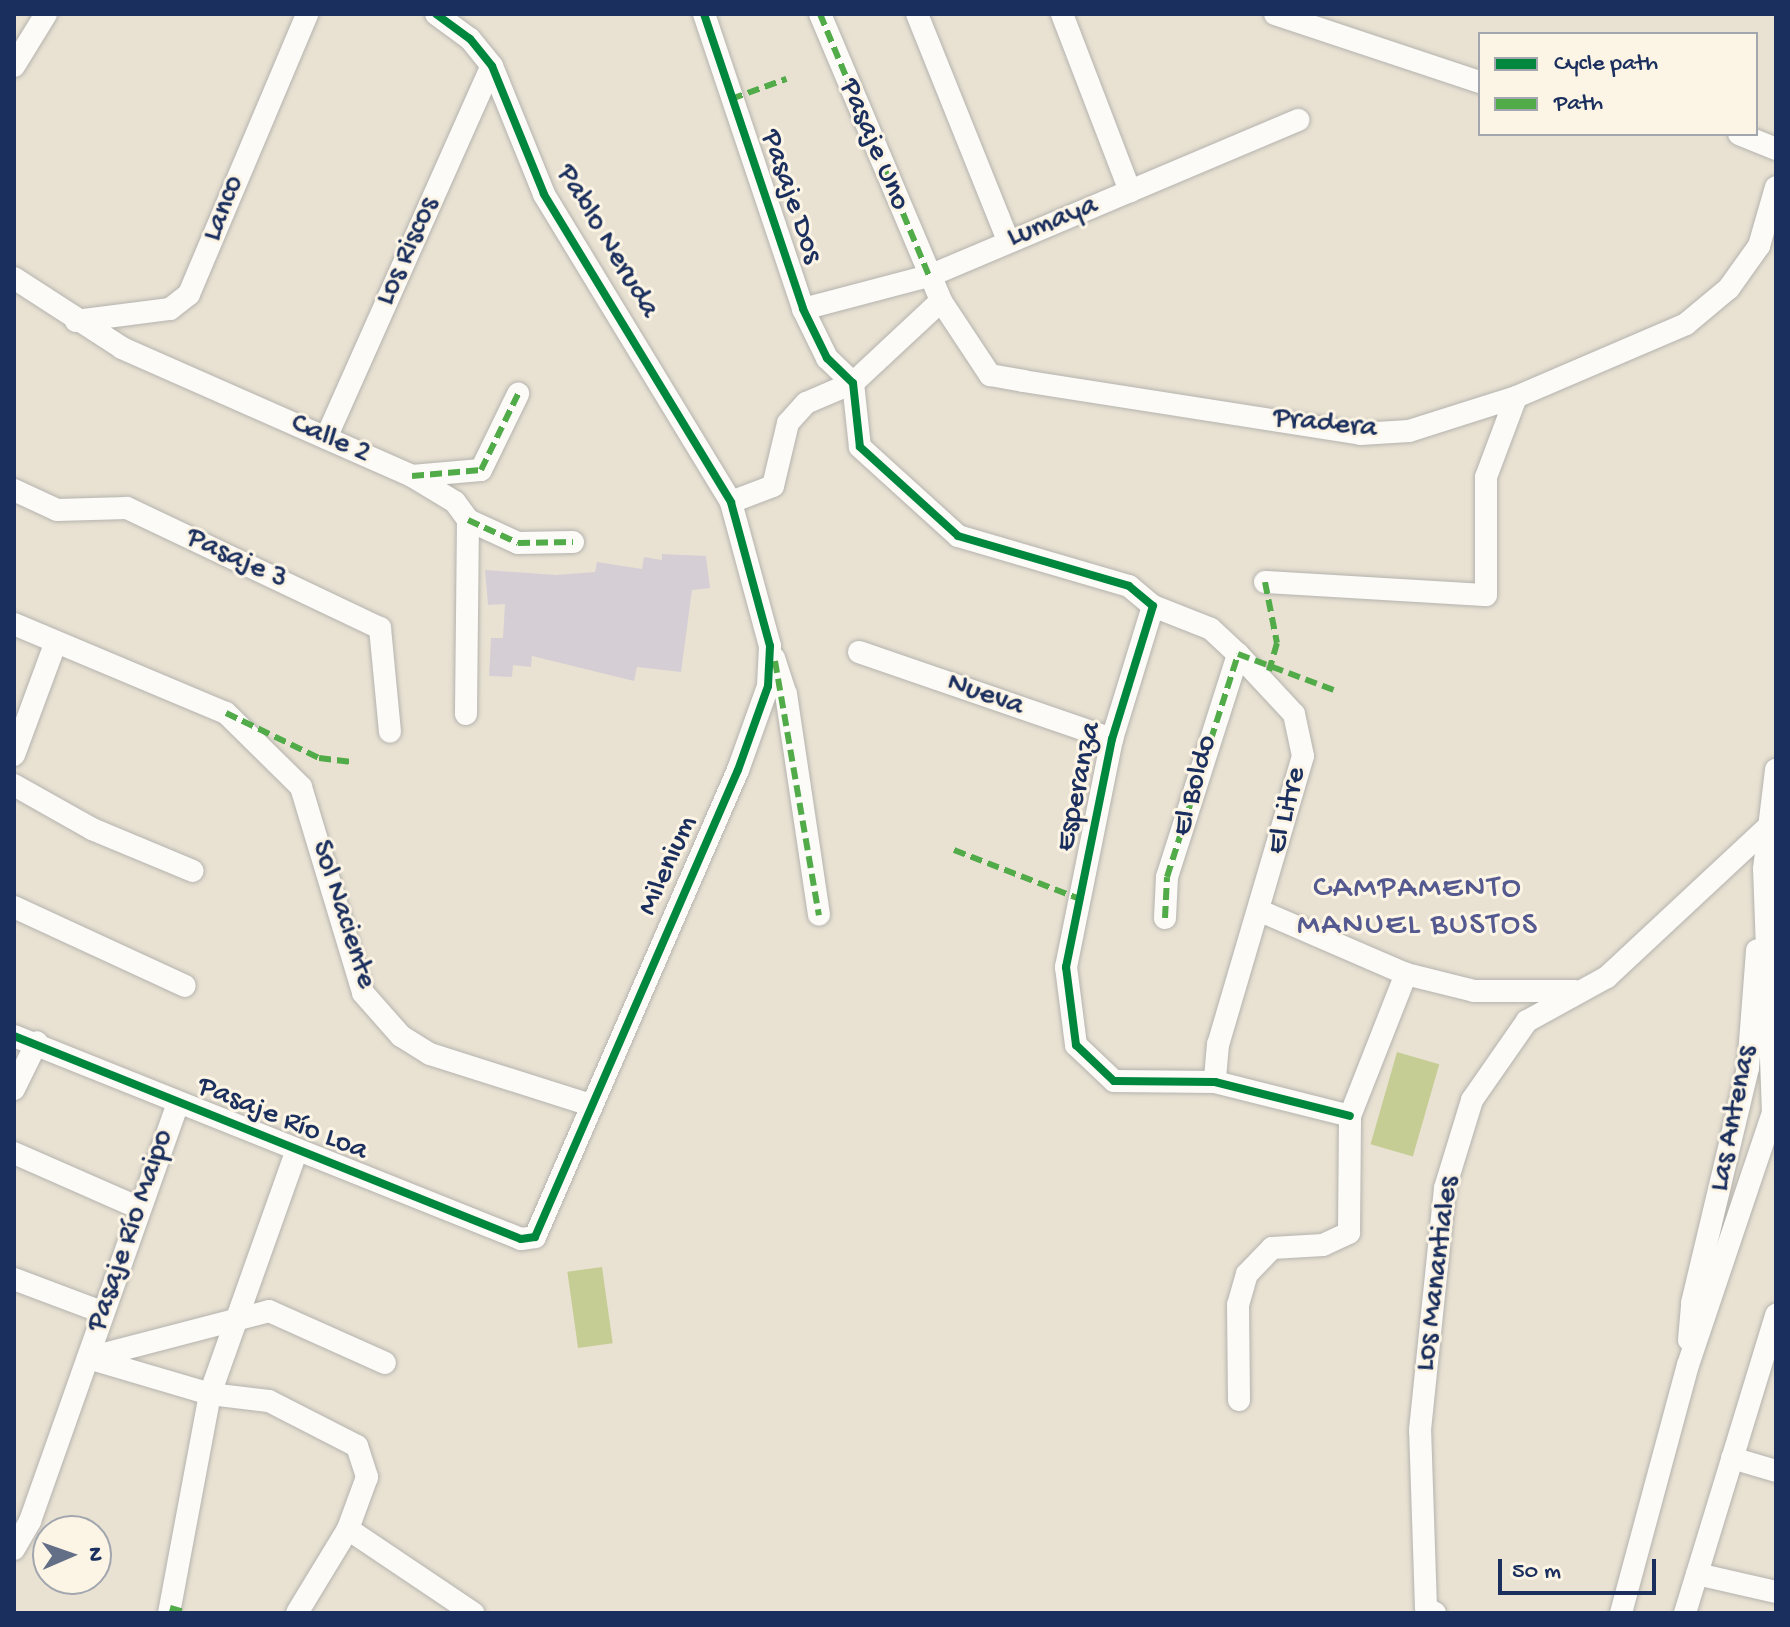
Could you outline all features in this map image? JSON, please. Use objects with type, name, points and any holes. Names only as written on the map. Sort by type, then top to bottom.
[{"type":"street","points":[[14,66],[46,14]]},
{"type":"street","name":"Lanco","points":[[76,321],[170,309],[189,294],[307,14]]},
{"type":"street","name":"Pablo Neruda","points":[[436,14],[470,39],[492,66],[544,194],[731,502]]},
{"type":"street","name":"Pasaje Dos","points":[[704,14],[803,309],[827,358],[853,383]]},
{"type":"street","name":"Pasaje Uno","points":[[820,14],[929,276]]},
{"type":"street","points":[[917,14],[1008,240]]},
{"type":"street","points":[[1062,14],[1130,191]]},
{"type":"street","points":[[1275,14],[1478,81]]},
{"type":"street","name":"Los Riscos","points":[[326,438],[492,66]]},
{"type":"street","name":"Lumaya","points":[[803,309],[929,276],[1298,120]]},
{"type":"street","points":[[1744,136],[1776,149]]},
{"type":"street","name":"Pradera","points":[[929,276],[941,301],[990,375],[1360,434],[1409,431],[1516,397],[1686,324],[1729,288],[1759,246],[1776,187]]},
{"type":"street","name":"Calle 2","points":[[14,278],[76,321],[412,476],[455,502],[468,520],[518,543],[573,542]]},
{"type":"street","points":[[731,502],[773,486],[788,423],[806,403],[853,383],[941,301]]},
{"type":"street","points":[[853,383],[860,447],[958,536],[1129,586],[1153,606]]},
{"type":"street","points":[[412,476],[481,470],[518,394]]},
{"type":"street","points":[[1265,582],[1486,595],[1486,477],[1516,397]]},
{"type":"street","name":"Pasaje 3","points":[[14,490],[57,510],[127,508],[380,628],[390,732]]},
{"type":"street","name":"Milenium","points":[[535,1237],[588,1104],[738,770],[768,686],[770,646],[731,502]]},
{"type":"street","points":[[466,714],[468,520]]},
{"type":"street","name":"El Litre","points":[[1153,606],[1211,629],[1238,654],[1294,714],[1303,756],[1218,1044],[1215,1082]]},
{"type":"street","name":"Esperanza","points":[[1153,606],[1112,739],[1066,967],[1076,1045],[1114,1081],[1215,1082],[1350,1116]]},
{"type":"street","points":[[14,624],[55,644],[14,755]]},
{"type":"street","name":"Sol Naciente","points":[[55,644],[226,713],[301,787],[363,993],[401,1036],[430,1054],[588,1104]]},
{"type":"street","points":[[770,646],[786,694],[819,915]]},
{"type":"street","name":"Nueva","points":[[859,652],[1112,739]]},
{"type":"street","name":"El Boldo","points":[[1165,918],[1167,877],[1238,654]]},
{"type":"street","name":"Las Antenas","points":[[1688,1365],[1692,1303],[1748,1068],[1764,869],[1776,770]]},
{"type":"street","points":[[14,785],[193,871]]},
{"type":"street","name":"Los Manantiales","points":[[1435,1613],[1426,1608],[1420,1430],[1445,1188],[1472,1100],[1527,1021],[1575,991],[1607,977],[1768,827]]},
{"type":"street","name":"Las Antenas","points":[[1621,1613],[1688,1365],[1773,1113],[1772,938],[1764,869]]},
{"type":"street","points":[[14,907],[185,986]]},
{"type":"street","points":[[1258,910],[1406,974],[1474,991],[1575,991]]},
{"type":"street","points":[[1239,1400],[1238,1305],[1247,1274],[1272,1248],[1323,1245],[1349,1233],[1350,1116],[1406,974]]},
{"type":"street","name":"Pasaje Río Loa","points":[[14,1036],[37,1042],[178,1103],[268,1134],[296,1152],[521,1239],[535,1237]]},
{"type":"street","points":[[14,1089],[37,1042]]},
{"type":"street","name":"Pasaje Río Maipo","points":[[14,1549],[88,1358],[178,1103]]},
{"type":"street","points":[[175,1611],[210,1394],[296,1152]]},
{"type":"street","points":[[14,1153],[139,1208]]},
{"type":"street","points":[[14,1279],[102,1312]]},
{"type":"street","points":[[88,1358],[269,1311],[292,1317],[385,1363]]},
{"type":"street","points":[[1685,1613],[1732,1458],[1770,1355],[1776,1315]]},
{"type":"street","points":[[88,1358],[210,1394],[269,1401],[357,1446],[367,1477],[348,1529],[297,1613]]},
{"type":"street","points":[[1732,1458],[1776,1471]]},
{"type":"street","points":[[348,1529],[473,1613]]},
{"type":"street","points":[[1697,1574],[1776,1592]]},
{"type":"green space","points":[[1397,1052],[1439,1064],[1413,1156],[1371,1144]]},
{"type":"green space","points":[[602,1267],[613,1343],[578,1348],[567,1272]]},
{"type":"building","points":[[662,554],[706,556],[710,588],[692,590],[681,672],[637,667],[634,681],[532,656],[531,667],[513,665],[512,677],[489,676],[491,638],[503,638],[505,604],[488,605],[485,570],[556,575],[595,572],[597,562],[642,569],[644,557],[662,560]]},
{"type":"marked path","points":[[820,14],[929,276]]},
{"type":"marked path","points":[[731,99],[786,79]]},
{"type":"marked path","points":[[412,476],[481,470],[518,394]]},
{"type":"marked path","points":[[468,520],[518,543],[573,542]]},
{"type":"marked path","points":[[1265,582],[1277,643],[1269,671]]},
{"type":"marked path","points":[[1165,918],[1167,877],[1238,654],[1339,692]]},
{"type":"marked path","points":[[775,661],[819,915]]},
{"type":"marked path","points":[[226,713],[319,758],[354,762]]},
{"type":"marked path","points":[[954,850],[1080,899]]},
{"type":"marked path","points":[[170,1608],[187,1613]]},
{"type":"cycle path","points":[[14,1036],[521,1239],[535,1237],[738,770],[768,686],[770,646],[731,502],[544,194],[492,66],[470,39],[436,14]]},
{"type":"cycle path","points":[[704,14],[803,309],[827,358],[853,383],[860,447],[958,536],[1129,586],[1153,606],[1112,739],[1066,967],[1076,1045],[1114,1081],[1215,1082],[1350,1116]]},
{"type":"district","name":"CAMPAMENTO MANUEL BUSTOS","points":[[1418,908]]}]
